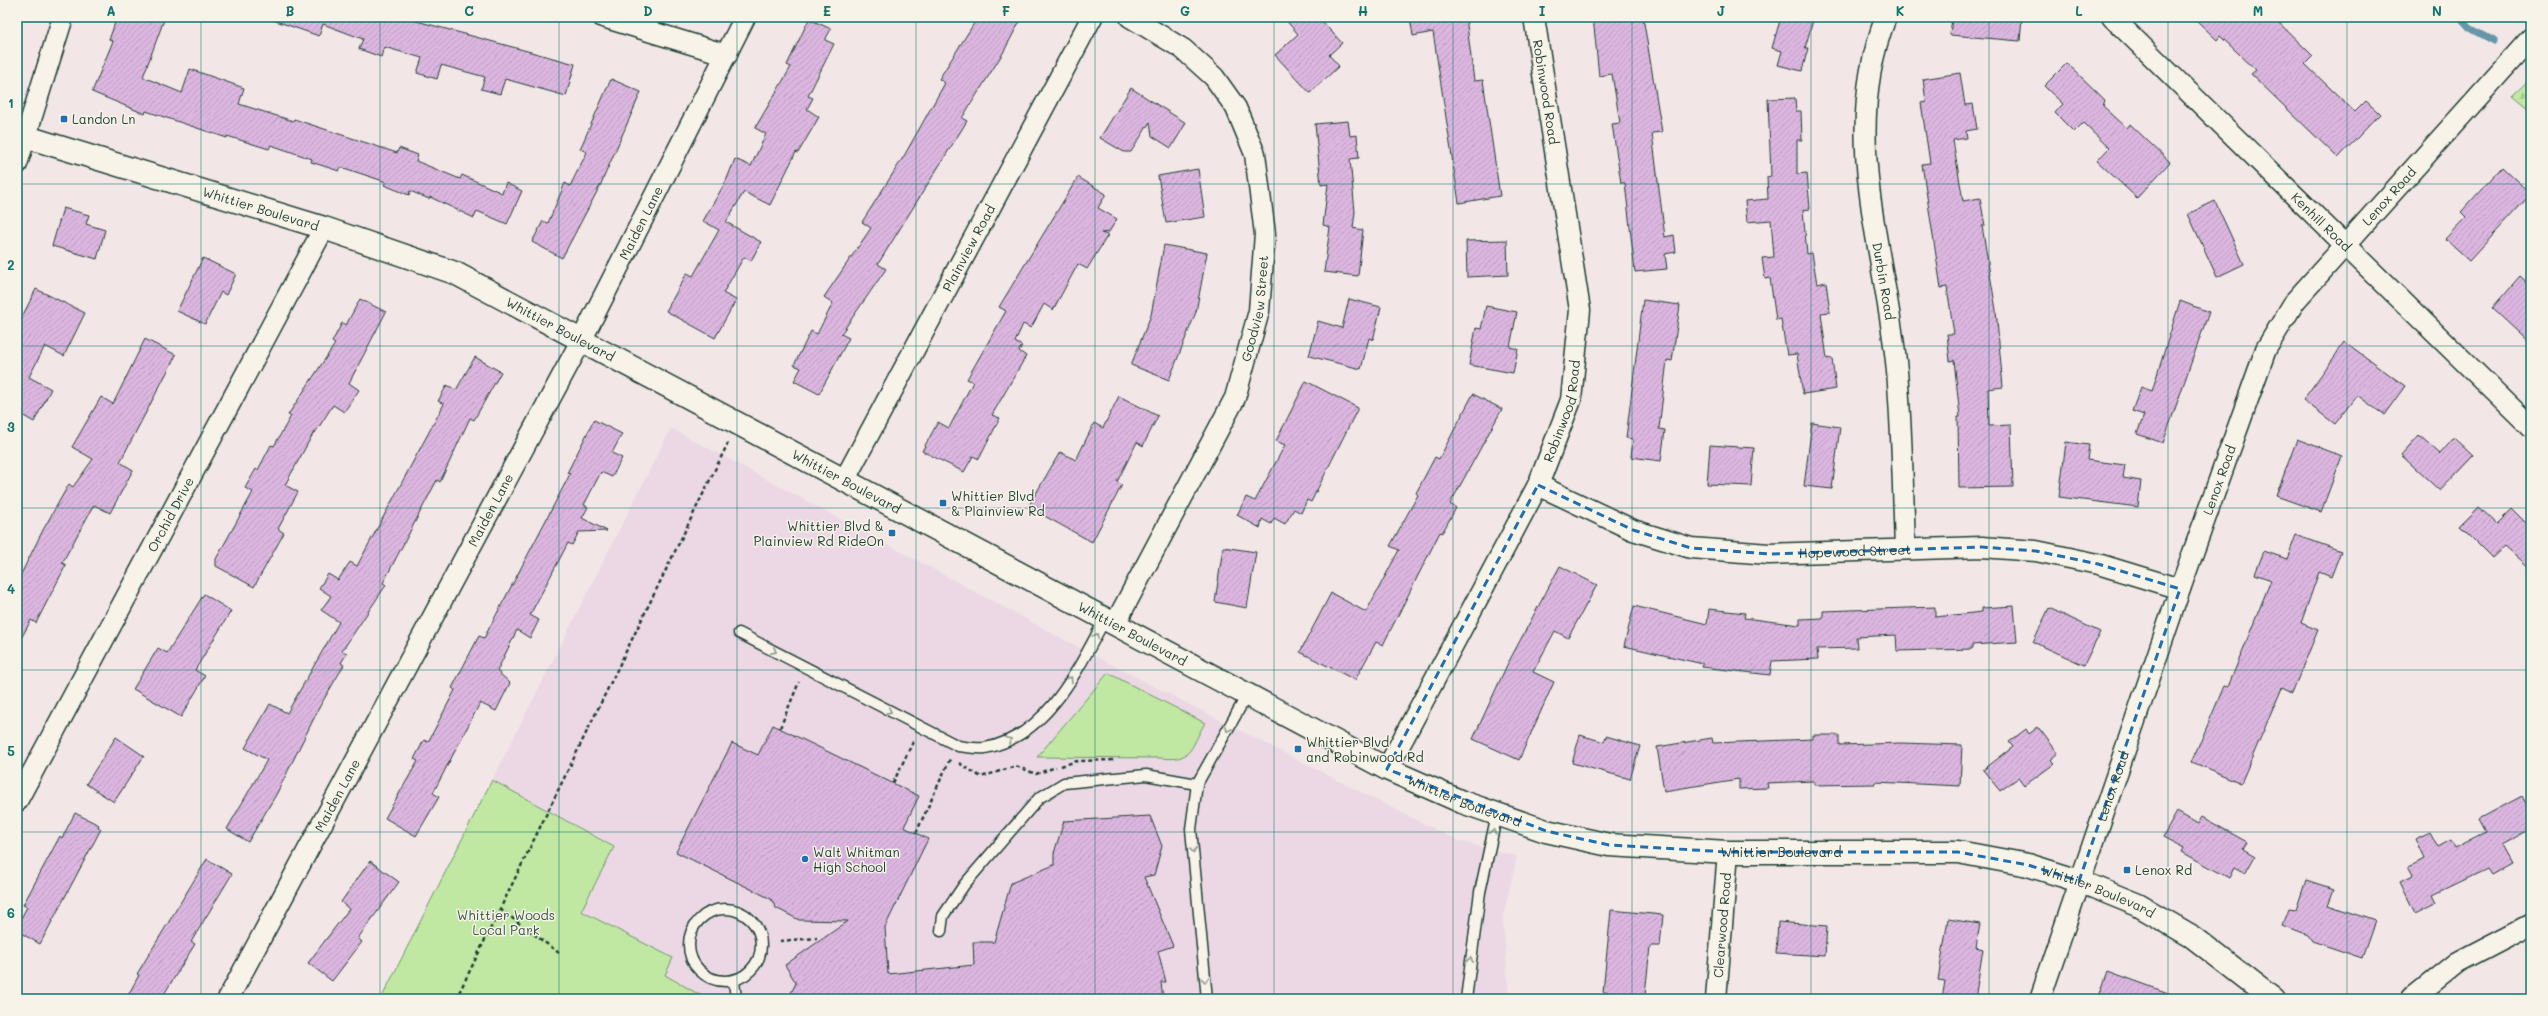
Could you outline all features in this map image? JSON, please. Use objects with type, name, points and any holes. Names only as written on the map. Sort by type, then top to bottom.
[{"type":"street","points":[[17,164],[21,135],[63,17]]},
{"type":"street","points":[[603,17],[727,55]]},
{"type":"street","name":"Maiden Lane","points":[[228,999],[582,339],[745,17]]},
{"type":"street","name":"Plainview Road","points":[[845,479],[1092,17]]},
{"type":"street","name":"Goodview Street","points":[[1110,622],[1235,398],[1259,311],[1265,234],[1255,154],[1236,108],[1214,76],[1183,49],[1130,17]]},
{"type":"street","name":"Robinwood Road","points":[[1386,768],[1538,485],[1571,400],[1580,310],[1534,17]]},
{"type":"street","name":"Durbin Road","points":[[1886,17],[1874,45],[1866,98],[1864,155],[1897,371],[1905,550]]},
{"type":"street","name":"Kenhill Road","points":[[2112,17],[2344,246],[2531,427]]},
{"type":"street","name":"Lenox Road","points":[[2040,999],[2079,881],[2180,589],[2266,349],[2296,301],[2531,38]]},
{"type":"street","name":"Whittier Boulevard","points":[[21,135],[324,228],[455,272],[1247,695],[1386,768],[1462,802],[1546,831],[1609,845],[1728,852],[1958,852],[2028,865],[2079,881],[2138,905],[2193,937],[2273,999]]},
{"type":"street","name":"Orchid Drive","points":[[17,802],[324,228]]},
{"type":"street","name":"Hopewood Street","points":[[1538,485],[1633,530],[1691,548],[1769,554],[1982,547],[2036,551],[2098,564],[2180,589]]},
{"type":"street","name":"Clearwood Road","points":[[1716,999],[1728,852]]},
{"type":"street","points":[[2412,999],[2458,962],[2531,924]]},
{"type":"lane","points":[[739,633],[958,746],[983,748],[1008,741],[1031,726],[1052,705],[1110,622]]},
{"type":"lane","points":[[1207,999],[1191,829],[1197,784],[1247,695]]},
{"type":"lane","points":[[940,931],[943,916],[964,885],[1039,798],[1064,783],[1146,775],[1197,784]]},
{"type":"lane","points":[[1466,999],[1480,892],[1497,814]]},
{"type":"lane","points":[[723,908],[741,911],[755,923],[762,939],[760,958],[750,972],[734,981],[716,981],[701,973],[691,959],[688,942],[693,926],[706,913],[723,908]]},
{"type":"lane","points":[[734,981],[736,999]]},
{"type":"path","points":[[456,999],[738,422]]},
{"type":"path","points":[[780,728],[799,681]]},
{"type":"path","points":[[893,783],[916,736]]},
{"type":"path","points":[[916,833],[952,755],[960,764],[981,777],[1016,766],[1036,774],[1077,761],[1115,760]]},
{"type":"path","points":[[500,909],[559,953]]},
{"type":"path","points":[[780,941],[817,938]]},
{"type":"highlighted area","points":[[1538,485],[1633,530],[1691,548],[1769,554],[1982,547],[2036,551],[2098,564],[2180,589],[2079,881],[2028,865],[1958,852],[1728,852],[1609,845],[1546,831],[1387,769]]},
{"type":"shaded area","name":"Walt Whitman High School","points":[[671,428],[1087,652],[1347,785],[1459,841],[1517,856],[1503,918],[1509,999],[707,999],[664,975],[672,958],[580,911],[614,846],[492,780]]},
{"type":"green space","points":[[2531,78],[2531,110],[2513,95]]},
{"type":"green space","points":[[1108,673],[1205,723],[1193,746],[1185,755],[1179,758],[1171,759],[1037,757]]},
{"type":"green space","name":"Whittier Woods Local Park","points":[[492,780],[614,847],[581,911],[673,958],[665,975],[707,999],[381,999]]},
{"type":"building","points":[[117,17],[165,17],[143,77],[182,93],[190,69],[244,88],[239,104],[293,121],[294,119],[397,153],[399,148],[418,155],[416,161],[460,179],[462,175],[502,193],[506,183],[522,191],[507,224],[477,211],[474,218],[430,197],[429,199],[410,191],[409,195],[384,185],[386,182],[341,167],[339,171],[311,162],[312,159],[271,145],[269,149],[227,136],[227,138],[146,111],[145,114],[92,92],[113,41],[109,40]]},
{"type":"building","points":[[273,17],[402,17],[575,64],[566,96],[505,79],[500,94],[481,89],[485,77],[441,65],[437,79],[417,73],[422,58],[384,47],[381,57],[359,49],[363,39],[323,24],[319,36],[273,20]]},
{"type":"building","points":[[978,17],[1022,17],[1003,53],[962,118],[967,121],[878,264],[886,269],[841,334],[849,338],[819,394],[794,381],[801,368],[794,365],[811,331],[817,334],[833,303],[824,297],[871,228],[862,222],[904,156],[945,83],[939,79]]},
{"type":"building","points":[[1283,17],[1318,17],[1342,43],[1329,55],[1339,66],[1310,93],[1275,55],[1298,34]]},
{"type":"building","points":[[1410,17],[1466,17],[1474,81],[1483,80],[1500,196],[1459,203],[1433,32],[1413,36]]},
{"type":"building","points":[[1593,17],[1643,17],[1662,132],[1652,133],[1665,237],[1674,235],[1676,252],[1665,254],[1667,269],[1635,272],[1625,183],[1621,183],[1612,124],[1620,123],[1612,74],[1599,76]]},
{"type":"building","points":[[1781,17],[1814,17],[1805,48],[1808,48],[1802,71],[1778,65],[1782,51],[1772,48]]},
{"type":"building","points":[[1952,17],[2022,17],[2020,41],[1950,35]]},
{"type":"building","points":[[2193,17],[2273,17],[2313,56],[2305,64],[2355,112],[2366,101],[2380,114],[2338,158],[2251,74],[2256,70],[2220,36],[2217,40]]},
{"type":"building","points":[[809,19],[831,29],[825,40],[834,44],[808,96],[813,98],[807,109],[819,117],[798,153],[796,152],[770,205],[744,192],[726,222],[761,242],[751,261],[744,257],[723,293],[736,300],[715,338],[666,311],[687,273],[693,276],[719,230],[703,221],[726,181],[735,159],[751,166],[766,134],[755,128],[791,67],[787,65]]},
{"type":"building","points":[[2067,63],[2105,100],[2103,106],[2127,128],[2130,124],[2170,162],[2137,198],[2097,161],[2109,148],[2083,123],[2074,132],[2055,113],[2063,104],[2044,86]]},
{"type":"building","points":[[1960,73],[1965,105],[1973,104],[1977,129],[1966,131],[1967,138],[1953,140],[1963,201],[1980,198],[1985,226],[1982,226],[1996,310],[2003,387],[1988,389],[1989,426],[2011,425],[2013,487],[1959,488],[1958,417],[1960,417],[1954,360],[1950,361],[1947,334],[1954,334],[1947,287],[1941,288],[1922,164],[1930,163],[1921,103],[1926,102],[1923,79]]},
{"type":"building","points":[[611,79],[641,92],[600,186],[562,258],[532,242],[543,221],[548,223],[565,183],[570,186],[587,152],[580,149]]},
{"type":"building","points":[[1131,88],[1186,123],[1171,148],[1152,136],[1150,122],[1131,152],[1124,152],[1100,138]]},
{"type":"building","points":[[1795,98],[1796,111],[1801,111],[1802,140],[1797,140],[1797,174],[1807,173],[1810,209],[1803,210],[1807,254],[1812,253],[1817,284],[1826,282],[1830,312],[1821,313],[1827,359],[1832,358],[1836,389],[1803,394],[1797,354],[1787,355],[1781,319],[1776,320],[1770,278],[1765,279],[1762,258],[1774,257],[1771,220],[1747,222],[1745,201],[1768,199],[1767,177],[1771,176],[1768,99]]},
{"type":"building","points":[[1348,121],[1350,136],[1357,135],[1359,158],[1350,159],[1355,212],[1353,228],[1363,230],[1358,276],[1324,272],[1330,227],[1323,225],[1328,184],[1321,185],[1315,124]]},
{"type":"building","points":[[2502,167],[2531,194],[2469,261],[2445,239],[2466,217],[2461,212]]},
{"type":"building","points":[[1198,169],[1205,217],[1166,223],[1158,176]]},
{"type":"building","points":[[1078,177],[1106,194],[1098,208],[1117,219],[1109,232],[1101,233],[1108,235],[1087,269],[1078,264],[1053,310],[1044,304],[1031,328],[1023,324],[1015,342],[1022,346],[1019,351],[1026,356],[992,415],[1000,418],[979,459],[973,456],[964,472],[922,451],[938,422],[949,428],[973,382],[967,379],[1006,311],[999,307]]},
{"type":"building","points":[[2215,201],[2244,264],[2217,277],[2188,214]]},
{"type":"building","points":[[63,208],[89,215],[86,224],[105,230],[97,259],[52,246]]},
{"type":"building","points":[[1507,240],[1508,275],[1467,277],[1466,241]]},
{"type":"building","points":[[1164,245],[1207,253],[1196,312],[1169,380],[1131,365],[1151,315]]},
{"type":"building","points":[[203,258],[236,274],[226,295],[221,292],[205,324],[177,311]]},
{"type":"building","points":[[2520,276],[2531,286],[2531,344],[2492,308]]},
{"type":"building","points":[[36,289],[85,313],[64,356],[45,346],[29,377],[51,389],[34,422],[17,412],[17,327]]},
{"type":"building","points":[[360,299],[386,312],[349,383],[359,390],[344,412],[333,405],[315,433],[314,432],[285,485],[298,492],[278,529],[284,533],[254,587],[216,566],[216,559],[253,492],[245,488],[256,469],[258,470],[271,445],[274,446],[291,416],[288,415],[335,344],[332,342],[342,323],[346,325]]},
{"type":"building","points":[[1349,299],[1381,307],[1373,340],[1369,338],[1361,369],[1309,356],[1318,321],[1342,328]]},
{"type":"building","points":[[1643,300],[1680,305],[1672,361],[1667,360],[1659,429],[1665,430],[1661,461],[1631,457],[1633,439],[1626,438]]},
{"type":"building","points":[[2180,301],[2209,312],[2163,443],[2137,434],[2144,415],[2132,411],[2141,387],[2152,391]]},
{"type":"building","points":[[1486,306],[1517,312],[1510,347],[1518,349],[1513,373],[1469,365],[1476,328],[1481,329]]},
{"type":"building","points":[[145,339],[176,355],[120,462],[133,470],[110,513],[94,505],[62,563],[66,565],[36,623],[31,620],[17,646],[17,582],[43,530],[69,484],[73,487],[93,459],[72,447],[101,397],[113,404]]},
{"type":"building","points":[[2345,342],[2405,386],[2384,415],[2357,395],[2335,424],[2303,400]]},
{"type":"building","points":[[475,357],[501,372],[474,420],[470,418],[440,482],[437,480],[383,583],[386,585],[342,651],[347,653],[341,663],[344,665],[320,706],[277,793],[248,842],[227,829],[267,760],[245,748],[270,704],[287,713],[339,622],[321,610],[331,596],[319,588],[328,574],[338,580],[350,562],[357,566],[444,404],[438,401],[447,385],[456,390]]},
{"type":"building","points":[[1306,381],[1358,408],[1311,502],[1307,500],[1301,513],[1294,509],[1285,524],[1274,518],[1271,524],[1262,519],[1260,528],[1237,515],[1246,497],[1255,501],[1285,445],[1276,441]]},
{"type":"building","points":[[1473,394],[1502,409],[1450,504],[1456,508],[1442,533],[1440,532],[1383,645],[1376,642],[1355,680],[1300,652],[1331,593],[1366,612],[1399,550],[1390,546],[1418,495],[1416,493],[1435,457],[1439,459]]},
{"type":"building","points":[[1119,396],[1158,416],[1143,446],[1137,442],[1117,482],[1122,485],[1092,542],[1028,507],[1060,452],[1076,460],[1094,423],[1103,428]]},
{"type":"building","points":[[594,420],[622,434],[612,453],[622,458],[612,477],[601,472],[584,505],[588,507],[582,518],[607,531],[579,532],[572,545],[568,543],[530,615],[539,620],[530,638],[517,630],[497,671],[510,683],[496,711],[480,703],[433,793],[439,797],[416,836],[385,818],[418,761],[414,759],[424,740],[428,742],[455,690],[452,688],[479,636],[484,638],[522,566],[570,474],[567,473]]},
{"type":"building","points":[[1812,423],[1840,427],[1832,489],[1804,486]]},
{"type":"building","points":[[2419,435],[2440,454],[2454,438],[2473,456],[2440,491],[2401,455]]},
{"type":"building","points":[[2297,439],[2342,456],[2321,512],[2276,496]]},
{"type":"building","points":[[2066,442],[2089,445],[2087,460],[2125,465],[2123,478],[2141,481],[2138,507],[2059,497]]},
{"type":"building","points":[[1710,445],[1754,448],[1751,486],[1707,484]]},
{"type":"building","points":[[2479,507],[2497,524],[2512,509],[2531,528],[2531,569],[2505,546],[2492,558],[2460,526]]},
{"type":"building","points":[[2296,535],[2341,551],[2331,577],[2319,572],[2301,623],[2318,630],[2292,693],[2282,688],[2241,783],[2192,762],[2224,686],[2228,687],[2271,580],[2255,574],[2264,551],[2287,559]]},
{"type":"building","points":[[1223,547],[1256,552],[1247,608],[1215,602]]},
{"type":"building","points":[[1560,566],[1597,585],[1568,638],[1555,631],[1533,672],[1554,682],[1519,760],[1473,739],[1507,665]]},
{"type":"building","points":[[204,594],[231,611],[195,670],[205,676],[181,717],[133,689],[158,648],[167,653]]},
{"type":"building","points":[[1634,606],[1707,624],[1709,609],[1745,613],[1744,618],[1800,625],[1800,619],[1823,618],[1823,611],[1935,607],[1935,617],[1982,612],[1982,608],[2014,606],[2017,642],[1972,645],[1972,649],[1897,651],[1896,635],[1856,637],[1857,648],[1817,649],[1818,659],[1772,661],[1770,675],[1702,667],[1703,664],[1624,646]]},
{"type":"building","points":[[2049,608],[2100,632],[2084,665],[2033,642]]},
{"type":"building","name":"Walt Whitman High School","points":[[773,725],[919,796],[904,827],[928,839],[885,927],[888,974],[974,965],[973,942],[994,942],[1011,883],[1054,865],[1054,853],[1064,821],[1150,816],[1162,846],[1154,875],[1144,877],[1173,946],[1158,951],[1166,982],[1161,982],[1163,999],[788,999],[796,983],[785,965],[848,921],[799,920],[776,908],[771,899],[676,852],[732,743],[758,755]]},
{"type":"building","points":[[2038,727],[2058,753],[2050,760],[2054,764],[2024,786],[2018,778],[2000,791],[1983,770],[2013,747],[2009,742],[2026,729],[2029,734]]},
{"type":"building","points":[[1580,735],[1604,742],[1606,736],[1640,746],[1630,779],[1572,763]]},
{"type":"building","points":[[1813,735],[1839,735],[1839,745],[1901,743],[1962,745],[1960,786],[1875,782],[1875,784],[1814,785],[1814,781],[1767,783],[1768,788],[1739,789],[1739,779],[1664,791],[1657,747],[1712,738],[1713,743],[1813,739]]},
{"type":"building","points":[[116,737],[144,756],[114,802],[86,784]]},
{"type":"building","points":[[2522,796],[2531,813],[2531,829],[2501,845],[2511,863],[2491,874],[2487,868],[2433,894],[2437,902],[2415,913],[2400,882],[2412,876],[2407,867],[2424,858],[2415,839],[2430,832],[2438,847],[2451,840],[2455,848],[2486,832],[2479,819]]},
{"type":"building","points":[[2177,812],[2198,824],[2202,817],[2247,842],[2243,849],[2255,856],[2245,874],[2234,868],[2229,878],[2182,852],[2184,848],[2163,837]]},
{"type":"building","points":[[75,813],[99,825],[98,827],[101,829],[40,944],[17,931],[17,926],[27,907],[23,905],[60,836],[62,838]]},
{"type":"building","points":[[207,859],[232,874],[191,942],[195,944],[161,999],[126,999],[139,975],[137,974]]},
{"type":"building","points":[[370,861],[399,882],[358,938],[362,942],[332,981],[308,963],[349,909],[341,902]]},
{"type":"building","points":[[2306,880],[2334,889],[2328,905],[2375,921],[2362,958],[2312,941],[2308,935],[2283,925],[2289,909],[2296,910]]},
{"type":"building","points":[[1611,910],[1663,915],[1660,946],[1650,946],[1645,996],[1603,992]]},
{"type":"building","points":[[1948,919],[1980,924],[1976,947],[1983,949],[1975,999],[1942,999],[1945,981],[1938,980]]},
{"type":"building","points":[[1778,922],[1827,926],[1825,956],[1776,953]]},
{"type":"building","points":[[2108,971],[2179,997],[2179,999],[2098,999]]},
{"type":"waterway","points":[[2460,17],[2470,28],[2494,41]]},
{"type":"place","name":"Landon Ln","points":[[64,119]]},
{"type":"place","name":"Whittier Blvd & Plainview Rd","points":[[943,503]]},
{"type":"place","name":"Whittier Blvd & Plainview Rd RideOn","points":[[892,533]]},
{"type":"place","name":"Whittier Blvd and Robinwood Rd","points":[[1298,749]]},
{"type":"place","name":"Walt Whitman High School","points":[[805,859]]},
{"type":"place","name":"Lenox Rd","points":[[2127,870]]}]
